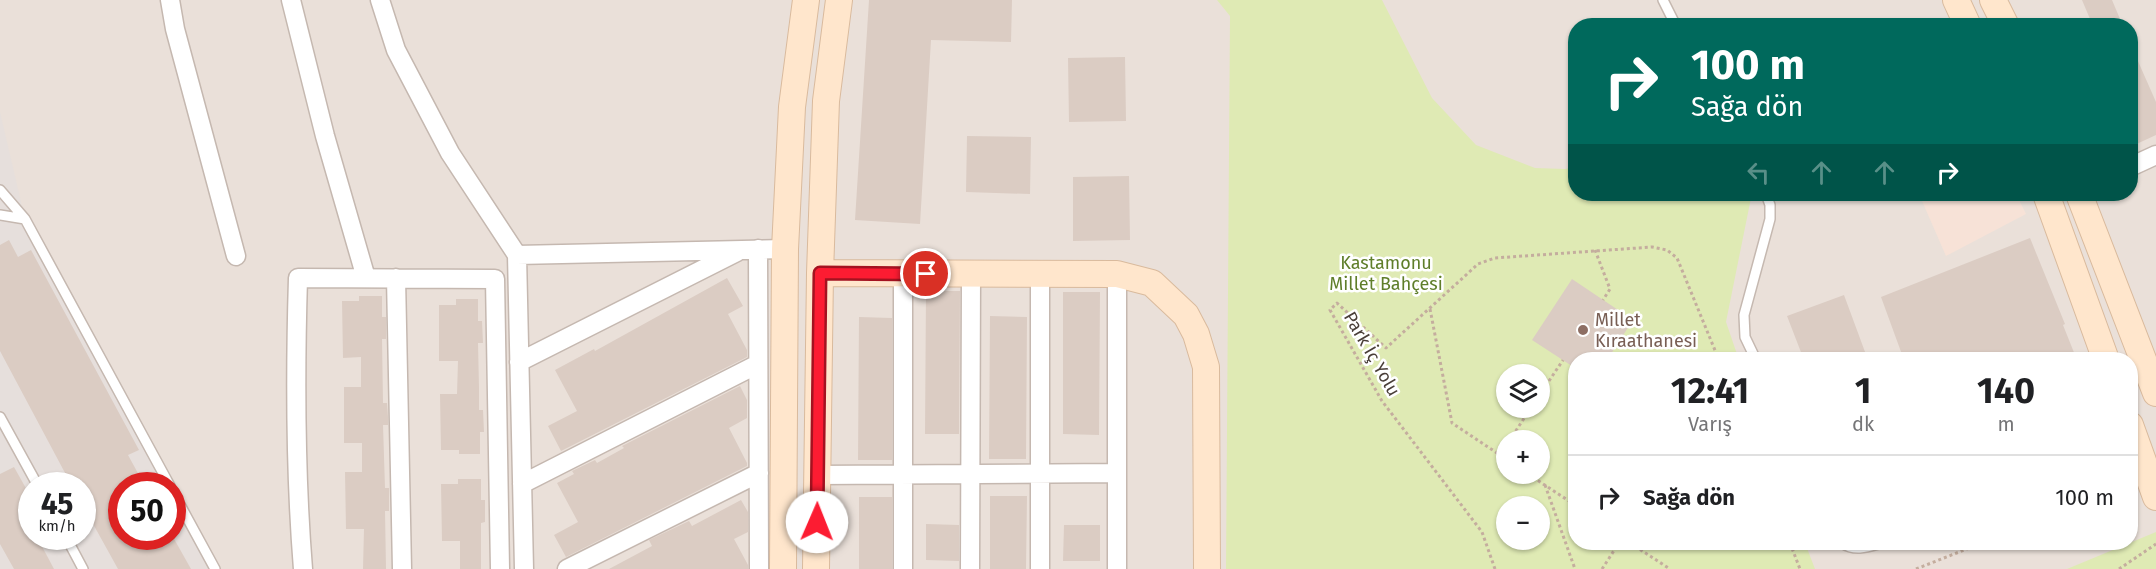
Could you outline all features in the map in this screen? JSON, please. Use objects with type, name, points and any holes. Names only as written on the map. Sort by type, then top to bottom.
[{"type":"main road","points":[[783,569],[785,249],[792,107],[806,0]]},
{"type":"main road","points":[[816,569],[820,273],[826,101],[840,0]]},
{"type":"main road","points":[[1956,0],[1964,18]]},
{"type":"main road","points":[[1993,0],[2002,18]]},
{"type":"main road","points":[[2049,201],[2103,352]]},
{"type":"main road","points":[[2082,201],[2156,393]]},
{"type":"main road","points":[[820,273],[1117,274],[1152,283],[1186,315],[1196,333],[1206,367],[1208,569]]},
{"type":"main road","points":[[2138,453],[2156,497]]},
{"type":"street","points":[[170,0],[175,29],[236,256]]},
{"type":"street","points":[[291,0],[325,136],[366,278]]},
{"type":"street","points":[[380,0],[396,50],[450,153],[517,255],[524,569]]},
{"type":"street","points":[[2138,163],[2156,155]]},
{"type":"street","points":[[517,255],[785,249]]},
{"type":"street","points":[[519,362],[750,250]]},
{"type":"street","points":[[750,250],[758,364],[759,569]]},
{"type":"street","points":[[903,274],[903,569]]},
{"type":"street","points":[[970,569],[971,274]]},
{"type":"street","points":[[1040,274],[1040,569]]},
{"type":"street","points":[[1117,274],[1117,569]]},
{"type":"street","points":[[303,569],[296,459],[295,375],[298,278],[495,279],[500,569]]},
{"type":"street","points":[[396,278],[402,569]]},
{"type":"street","points":[[522,484],[758,364]]},
{"type":"street","points":[[567,569],[759,473]]},
{"type":"street","points":[[817,475],[1117,473]]},
{"type":"lane","points":[[1663,0],[1673,18]]},
{"type":"lane","points":[[0,190],[26,219],[162,472]]},
{"type":"lane","points":[[1752,352],[1745,337],[1744,315],[1770,219],[1769,201]]},
{"type":"lane","points":[[0,215],[26,219]]},
{"type":"lane","points":[[0,417],[30,472]]},
{"type":"lane","points":[[186,515],[216,569]]},
{"type":"lane","points":[[73,550],[83,569]]},
{"type":"path","name":"Park İç Yolu","points":[[1495,569],[1482,532],[1382,400],[1330,310],[1338,303],[1386,348],[1478,264],[1495,258],[1652,247],[1672,253],[1683,268],[1716,352]]},
{"type":"path","points":[[1595,250],[1610,289],[1603,300]]},
{"type":"path","points":[[1430,309],[1452,423],[1496,452]]},
{"type":"path","points":[[1550,380],[1563,360]]},
{"type":"path","points":[[1545,485],[1568,501]]},
{"type":"path","points":[[1545,485],[1568,549]]},
{"type":"path","points":[[2119,569],[2156,544]]},
{"type":"path","points":[[1568,550],[1575,569]]},
{"type":"path","points":[[1602,569],[1614,550]]},
{"type":"path","points":[[1641,550],[1670,569]]},
{"type":"path","points":[[1793,550],[1800,569]]},
{"type":"path","points":[[1916,569],[1964,550]]},
{"type":"shaded area","points":[[0,0],[2156,0],[2156,569],[0,569]]},
{"type":"shaded area","points":[[0,112],[25,219],[162,472],[108,472],[108,550],[186,550],[186,514],[215,569],[0,569]]},
{"type":"shaded area","points":[[1922,201],[2020,201],[2026,214],[1946,256]]},
{"type":"green space","name":"Kastamonu Millet Bahçesi","points":[[1217,0],[1382,0],[1432,98],[1476,145],[1535,168],[1568,168],[1568,201],[1750,201],[1726,322],[1736,352],[1568,352],[1568,550],[1808,550],[1815,569],[1226,569],[1230,16]]},
{"type":"green space","points":[[2156,532],[2156,569],[2067,569],[2113,550],[2138,550],[2138,539]]},
{"type":"building","points":[[869,0],[1012,0],[1011,42],[931,40],[920,224],[855,220]]},
{"type":"building","points":[[2082,0],[2112,0],[2120,18],[2090,18]]},
{"type":"building","points":[[1125,57],[1126,121],[1069,122],[1068,58]]},
{"type":"building","points":[[2138,61],[2156,102],[2156,135],[2138,143]]},
{"type":"building","points":[[967,136],[1031,137],[1030,194],[966,192]]},
{"type":"building","points":[[1129,176],[1130,240],[1073,241],[1073,177]]},
{"type":"building","points":[[2030,238],[2065,324],[2063,325],[2074,352],[1901,352],[1881,297]]},
{"type":"building","points":[[9,240],[18,257],[31,250],[139,450],[128,455],[137,472],[108,472],[108,550],[180,550],[191,569],[118,569],[96,529],[96,472],[65,472],[0,351],[0,245]]},
{"type":"building","points":[[727,278],[743,306],[728,314],[747,350],[747,357],[561,451],[548,426],[577,411],[555,370],[594,349],[595,351]]},
{"type":"building","name":"Millet Kıraathanesi","points":[[1572,279],[1633,320],[1612,352],[1568,352],[1568,363],[1532,340]]},
{"type":"building","points":[[926,291],[960,291],[959,434],[925,434]]},
{"type":"building","points":[[1063,292],[1100,292],[1099,435],[1063,434]]},
{"type":"building","points":[[1844,295],[1865,352],[1801,352],[1787,316]]},
{"type":"building","points":[[359,296],[382,296],[382,317],[386,317],[386,339],[382,339],[383,403],[387,403],[388,417],[388,425],[383,425],[385,488],[389,488],[389,511],[385,511],[386,569],[363,569],[364,529],[346,529],[345,472],[362,472],[362,443],[344,443],[344,387],[361,387],[361,357],[343,358],[342,301],[359,301]]},
{"type":"building","points":[[456,299],[478,299],[478,321],[482,321],[483,343],[478,343],[479,410],[483,410],[484,432],[480,432],[480,454],[459,454],[459,450],[441,450],[440,394],[457,394],[458,361],[439,361],[439,305],[456,305]]},
{"type":"building","points":[[990,316],[1027,317],[1026,459],[989,459]]},
{"type":"building","points":[[859,317],[892,318],[892,460],[858,460]]},
{"type":"building","points":[[740,386],[747,400],[747,418],[729,428],[747,466],[566,557],[554,535],[578,522],[557,483],[574,474],[572,471],[595,460],[597,463],[624,448],[622,446]]},
{"type":"building","points":[[14,467],[18,474],[18,550],[44,550],[54,569],[14,569],[0,544],[0,474]]},
{"type":"building","points":[[458,479],[481,479],[481,500],[485,500],[485,522],[481,523],[481,569],[460,569],[460,541],[442,541],[441,484],[458,484]]},
{"type":"building","points":[[990,496],[1027,496],[1026,569],[990,569]]},
{"type":"building","points":[[859,497],[892,497],[892,569],[859,569]]},
{"type":"building","points":[[741,500],[748,512],[748,532],[734,539],[748,569],[609,569],[652,546],[649,540],[689,521],[692,526]]},
{"type":"building","points":[[926,524],[959,525],[959,561],[926,560]]},
{"type":"building","points":[[1064,525],[1100,525],[1100,561],[1063,561]]},
{"type":"place","name":"Millet Kıraathanesi","points":[[1583,330]]},
{"type":"route","points":[[817,522],[820,273],[926,274]]}]
